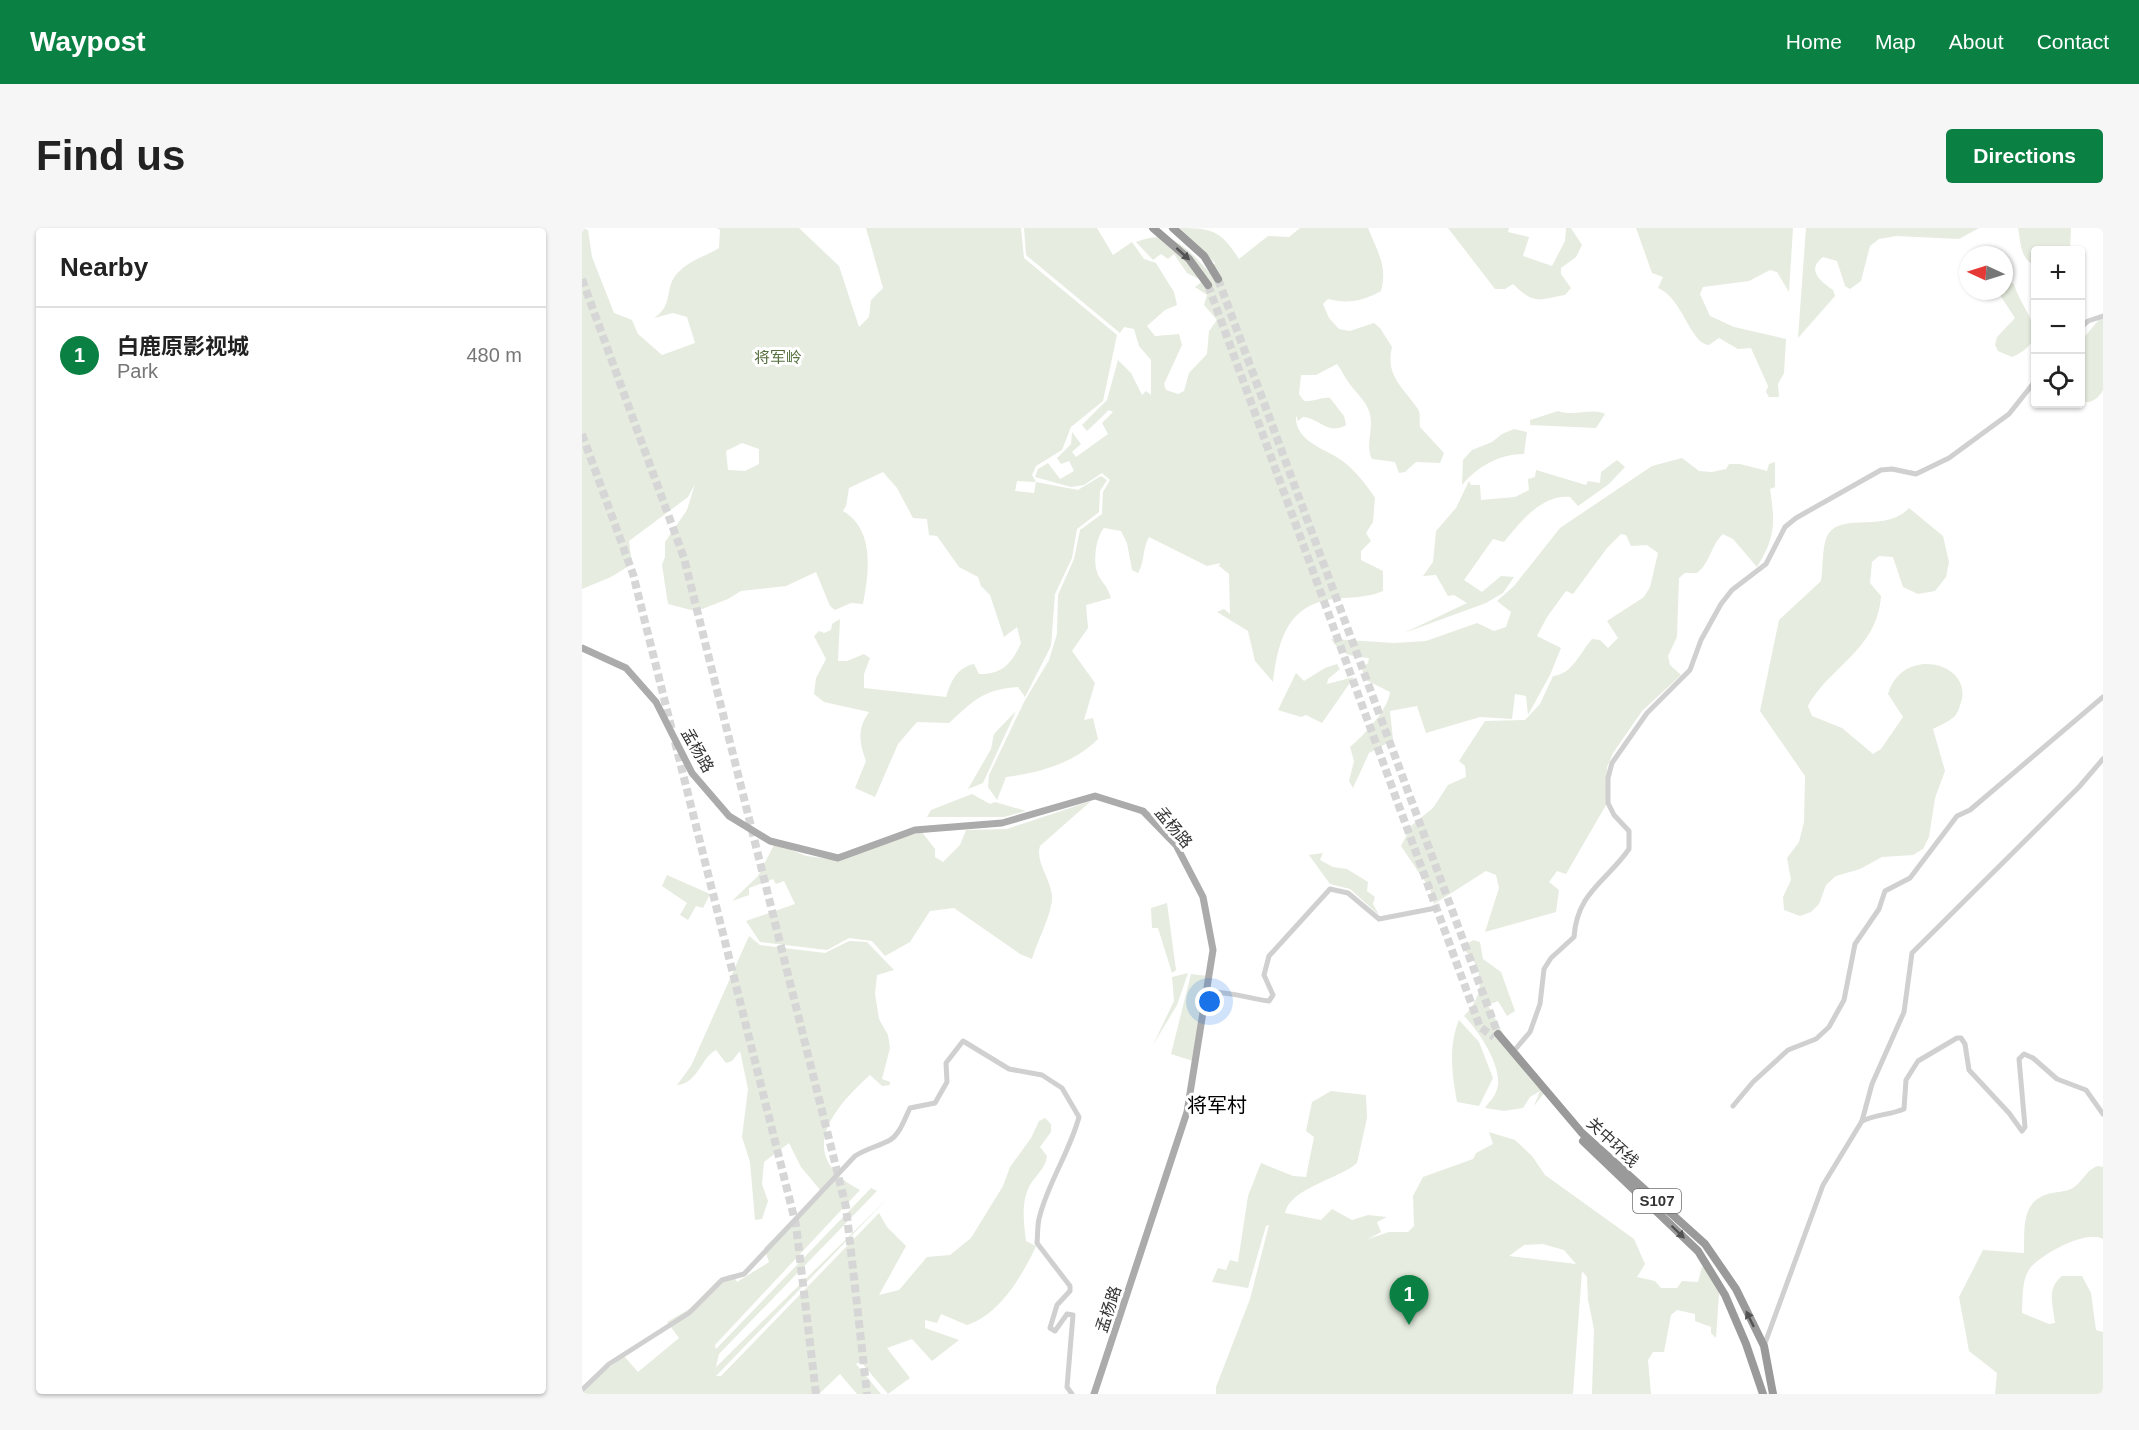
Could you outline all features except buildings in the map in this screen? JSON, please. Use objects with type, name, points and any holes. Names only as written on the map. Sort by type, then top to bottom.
[{"type":"highway","points":[[1153,228],[1189,259],[1208,285]]},
{"type":"highway","points":[[1173,228],[1204,256],[1218,279]]},
{"type":"highway","name":"关中环线","points":[[1763,1394],[1746,1344],[1725,1295],[1698,1251],[1578,1136],[1496,1036],[1513,1052],[1582,1133],[1705,1244],[1736,1289],[1764,1346],[1773,1394]]},
{"type":"main road","name":"孟杨路","points":[[582,648],[626,668],[656,702],[692,773],[729,816],[770,841],[838,858],[915,830],[1002,823],[1095,796],[1143,811],[1176,845],[1203,897],[1213,950],[1187,1112],[1094,1394]]},
{"type":"street","points":[[2085,324],[2103,316]]},
{"type":"street","points":[[1513,1052],[1530,1032],[1540,1004],[1544,969],[1551,958],[1574,937],[1575,924],[1593,887],[1629,849],[1629,831],[1614,815],[1608,803],[1608,778],[1611,763],[1647,713],[1690,670],[1701,640],[1721,604],[1732,590],[1766,564],[1785,527],[1796,518],[1881,470],[1892,469],[1916,474],[1949,458],[2009,414],[2031,386]]},
{"type":"street","points":[[1733,1106],[1788,1050],[1816,1039],[1829,1027],[1838,1014],[1848,987],[1855,944],[1879,909],[1885,891],[1911,878],[1957,816],[1970,810],[2103,697]]},
{"type":"street","points":[[1764,1346],[1823,1185],[1862,1121],[1872,1084],[1904,1012],[1912,953],[2079,787],[2103,759]]},
{"type":"street","points":[[1206,992],[1230,991],[1242,997],[1269,1001],[1273,996],[1264,975],[1269,956],[1330,889],[1339,889],[1348,893],[1378,919],[1436,908]]},
{"type":"street","points":[[1862,1121],[1877,1114],[1904,1109],[1906,1080],[1918,1061],[1957,1038],[1961,1038],[1965,1044],[1969,1070],[2010,1113],[2022,1131],[2025,1127],[2019,1059],[2025,1054],[2057,1079],[2086,1090],[2103,1114]]},
{"type":"street","points":[[582,1390],[609,1364],[689,1313],[722,1280],[744,1274],[855,1156],[870,1146],[890,1140],[897,1133],[910,1108],[935,1103],[947,1082],[946,1063],[963,1041],[1009,1069],[1042,1075],[1062,1088],[1079,1118],[1065,1159],[1050,1186],[1039,1216],[1037,1243],[1070,1286],[1070,1291],[1057,1305],[1050,1328],[1055,1331],[1067,1314],[1073,1315],[1066,1387],[1072,1394]]},
{"type":"green space","name":"将军岭","points":[[582,228],[588,230],[592,257],[614,313],[632,320],[638,334],[662,355],[695,343],[687,317],[673,313],[654,318],[664,308],[675,276],[690,263],[719,248],[720,230],[717,228],[799,228],[839,266],[859,327],[869,317],[871,300],[883,288],[866,228],[1021,228],[1024,258],[1117,335],[1103,401],[1071,427],[1062,450],[1036,466],[1032,475],[1036,482],[1078,490],[1101,476],[1107,480],[1100,491],[1099,512],[1077,529],[1072,558],[1055,594],[1051,646],[1025,697],[1018,687],[996,690],[972,702],[949,723],[917,722],[898,744],[875,797],[855,788],[866,761],[860,736],[862,724],[869,712],[824,702],[814,694],[816,678],[826,659],[814,636],[819,631],[824,633],[831,630],[832,624],[840,619],[838,661],[847,661],[864,654],[870,658],[864,674],[864,688],[946,697],[952,681],[963,669],[974,664],[979,674],[1000,670],[1010,662],[1021,643],[1017,627],[1004,637],[990,595],[981,586],[978,577],[959,567],[937,536],[929,535],[927,519],[913,518],[897,488],[883,472],[849,488],[843,511],[853,519],[865,540],[868,566],[863,604],[851,603],[835,610],[830,606],[816,572],[786,586],[741,591],[728,599],[702,609],[691,610],[668,604],[662,565],[665,557],[665,542],[687,510],[695,484],[688,497],[629,541],[632,564],[611,577],[582,589]],"holes":[[[742,443],[759,449],[759,464],[745,471],[728,470],[726,451]],[[1017,481],[1036,482],[1034,493],[1015,491]]]},
{"type":"green space","points":[[1024,228],[1097,228],[1113,255],[1132,242],[1144,259],[1156,263],[1174,292],[1177,305],[1165,310],[1147,326],[1155,336],[1179,334],[1182,345],[1164,384],[1166,390],[1178,394],[1184,391],[1189,373],[1207,354],[1209,331],[1217,320],[1204,305],[1207,295],[1195,287],[1203,281],[1187,273],[1174,254],[1168,259],[1161,254],[1153,260],[1136,242],[1159,237],[1177,242],[1209,272],[1215,263],[1180,228],[1208,230],[1215,233],[1227,242],[1239,259],[1268,236],[1289,237],[1300,228],[1368,228],[1382,266],[1381,291],[1362,299],[1349,301],[1328,299],[1323,304],[1329,318],[1339,329],[1350,331],[1374,323],[1380,328],[1392,347],[1390,357],[1393,374],[1419,411],[1420,427],[1444,453],[1440,463],[1416,462],[1405,472],[1399,473],[1395,462],[1372,459],[1369,450],[1371,423],[1369,411],[1337,364],[1316,375],[1301,375],[1299,394],[1304,401],[1330,398],[1344,416],[1346,425],[1334,429],[1309,418],[1303,417],[1298,421],[1296,415],[1300,432],[1312,443],[1344,462],[1361,478],[1375,498],[1373,522],[1366,533],[1371,541],[1361,551],[1361,560],[1383,571],[1383,591],[1365,596],[1333,599],[1304,609],[1287,628],[1278,653],[1273,682],[1255,661],[1248,631],[1217,612],[1224,609],[1230,614],[1229,574],[1219,566],[1220,563],[1207,566],[1149,537],[1138,573],[1132,570],[1127,543],[1121,531],[1104,528],[1097,543],[1096,567],[1111,598],[1086,605],[1088,628],[1072,651],[1095,683],[1084,720],[1093,718],[1098,739],[1067,761],[1055,766],[1006,777],[997,800],[988,787],[989,775],[1024,702],[1049,660],[1057,634],[1058,595],[1074,559],[1080,530],[1102,514],[1103,492],[1110,480],[1102,473],[1084,485],[1071,487],[1035,477],[1038,469],[1048,463],[1060,479],[1074,471],[1069,461],[1061,464],[1057,458],[1071,444],[1072,432],[1081,444],[1072,452],[1076,457],[1108,434],[1102,423],[1113,412],[1109,410],[1087,431],[1082,425],[1107,400],[1118,360],[1131,373],[1142,395],[1146,391],[1151,395],[1151,360],[1139,346],[1134,329],[1124,327],[1120,333],[1026,255]]},
{"type":"green space","points":[[1448,228],[1509,228],[1508,232],[1529,237],[1523,256],[1552,266],[1565,241],[1566,228],[1571,228],[1582,245],[1576,257],[1561,268],[1561,274],[1571,288],[1565,295],[1542,299],[1526,295],[1513,284],[1505,289],[1495,289]]},
{"type":"green space","points":[[1636,228],[1793,228],[1789,292],[1777,272],[1770,270],[1749,281],[1703,287],[1700,294],[1710,316],[1734,327],[1786,339],[1784,373],[1778,384],[1779,397],[1769,397],[1766,392],[1768,386],[1751,348],[1738,349],[1719,338],[1709,345],[1702,343],[1674,301],[1658,288],[1663,277],[1652,273]]},
{"type":"green space","points":[[1806,228],[1979,228],[1959,239],[1896,236],[1879,239],[1870,246],[1861,281],[1850,289],[1845,286],[1837,261],[1823,257],[1818,262],[1815,271],[1820,279],[1833,290],[1835,296],[1798,338]]},
{"type":"green space","points":[[2018,228],[2071,228],[2070,246],[2031,246],[2031,263],[2026,259]]},
{"type":"green space","points":[[2013,284],[2031,322],[2031,342],[2012,357],[1998,351],[1995,345],[1997,337],[2015,318],[2003,300],[2013,300]]},
{"type":"green space","points":[[2103,315],[2103,390],[2094,400],[2088,402],[2085,402],[2085,336]]},
{"type":"green space","points":[[1558,411],[1570,413],[1595,411],[1605,414],[1596,428],[1530,425],[1530,420]]},
{"type":"green space","points":[[1514,429],[1527,432],[1524,454],[1506,456],[1489,463],[1462,485],[1463,460],[1472,450]]},
{"type":"green space","points":[[1682,458],[1699,471],[1712,472],[1726,469],[1729,464],[1740,464],[1767,471],[1769,464],[1775,462],[1775,487],[1770,489],[1773,520],[1768,547],[1757,567],[1733,539],[1723,534],[1697,573],[1685,573],[1679,578],[1677,637],[1668,656],[1670,665],[1681,675],[1642,711],[1613,753],[1607,767],[1606,805],[1566,874],[1557,871],[1549,882],[1559,890],[1556,912],[1485,932],[1499,888],[1496,875],[1486,871],[1434,904],[1430,889],[1401,846],[1412,825],[1433,808],[1448,785],[1466,777],[1465,766],[1459,761],[1485,721],[1525,720],[1540,704],[1553,676],[1560,675],[1571,667],[1592,639],[1600,640],[1608,648],[1618,638],[1607,621],[1644,597],[1650,587],[1658,553],[1647,545],[1631,546],[1626,535],[1621,534],[1607,548],[1573,594],[1566,591],[1547,617],[1537,636],[1561,648],[1550,675],[1528,715],[1526,696],[1515,694],[1512,719],[1480,717],[1426,733],[1417,706],[1390,711],[1393,740],[1369,753],[1353,788],[1349,781],[1354,761],[1350,747],[1380,714],[1390,692],[1364,679],[1362,668],[1368,663],[1369,658],[1347,654],[1339,649],[1331,639],[1394,643],[1426,641],[1477,623],[1494,631],[1506,627],[1511,612],[1497,601],[1514,586],[1560,528],[1652,466]]},
{"type":"green space","points":[[1617,460],[1625,467],[1609,484],[1578,506],[1570,497],[1550,500],[1532,511],[1504,542],[1493,539],[1464,580],[1482,592],[1501,576],[1514,577],[1503,593],[1486,603],[1404,633],[1467,603],[1454,595],[1448,596],[1436,575],[1423,576],[1433,562],[1436,531],[1456,508],[1469,481],[1471,485],[1480,485],[1481,500],[1515,497],[1529,490],[1528,479],[1535,477],[1536,470],[1586,485],[1588,481],[1600,483],[1601,472]]},
{"type":"green space","points":[[1909,508],[1943,536],[1949,562],[1946,577],[1935,591],[1918,594],[1903,587],[1893,557],[1879,556],[1872,562],[1870,583],[1881,596],[1878,615],[1862,644],[1817,692],[1808,706],[1812,716],[1842,728],[1873,754],[1881,749],[1903,717],[1888,694],[1896,678],[1908,668],[1922,664],[1936,665],[1949,670],[1958,679],[1962,691],[1958,711],[1952,719],[1933,729],[1945,771],[1935,798],[1929,837],[1923,849],[1913,855],[1882,857],[1860,869],[1836,876],[1826,885],[1819,904],[1811,912],[1800,916],[1784,910],[1783,897],[1791,880],[1787,858],[1799,842],[1804,822],[1805,776],[1760,711],[1779,620],[1821,581],[1826,539],[1832,530],[1840,525],[1851,523],[1887,520],[1899,516]]},
{"type":"green space","points":[[1337,664],[1340,669],[1328,679],[1327,684],[1354,677],[1322,723],[1306,715],[1301,717],[1278,710],[1296,673],[1304,681],[1325,668]]},
{"type":"green space","points":[[1016,711],[983,783],[968,789],[991,749],[994,734]]},
{"type":"green space","points":[[972,794],[990,804],[995,802],[1026,811],[1004,817],[927,817],[931,810]]},
{"type":"green space","points":[[1091,801],[1040,846],[1041,865],[1051,890],[1052,903],[1032,959],[1020,954],[954,908],[930,911],[910,942],[885,956],[872,941],[849,938],[827,950],[760,942],[746,921],[795,904],[784,881],[776,884],[773,879],[749,888],[749,895],[732,901],[758,876],[775,843],[806,856],[830,859],[922,832],[935,849],[935,857],[943,862],[960,845],[966,830],[1007,829]]},
{"type":"green space","points":[[1323,853],[1320,860],[1333,867],[1347,869],[1368,882],[1367,891],[1375,897],[1373,904],[1379,915],[1350,889],[1330,884],[1309,855]]},
{"type":"green space","points":[[667,875],[710,894],[703,908],[696,906],[688,920],[680,915],[687,903],[662,886]]},
{"type":"green space","points":[[1167,903],[1176,970],[1172,973],[1158,928],[1152,928],[1151,908]]},
{"type":"green space","points":[[749,936],[760,945],[825,953],[849,941],[867,942],[894,970],[877,975],[875,994],[879,1019],[888,1035],[890,1048],[882,1079],[890,1082],[890,1085],[882,1086],[870,1075],[842,1103],[826,1133],[824,1148],[829,1163],[840,1177],[860,1190],[715,1345],[716,1349],[871,1188],[877,1191],[719,1354],[716,1367],[887,1199],[716,1376],[721,1376],[879,1213],[887,1227],[906,1246],[879,1295],[899,1290],[927,1257],[950,1255],[971,1238],[1003,1186],[1010,1167],[1031,1138],[1039,1121],[1045,1118],[1051,1124],[1051,1132],[1040,1147],[1047,1156],[1046,1161],[1028,1189],[1024,1208],[1026,1241],[1036,1246],[1009,1293],[979,1320],[967,1325],[941,1314],[937,1323],[925,1320],[925,1328],[959,1340],[932,1361],[912,1339],[887,1348],[910,1378],[888,1394],[861,1362],[856,1364],[881,1394],[857,1394],[840,1374],[819,1394],[582,1394],[589,1383],[624,1356],[638,1372],[679,1338],[667,1322],[691,1308],[719,1279],[733,1274],[737,1282],[769,1262],[764,1248],[821,1191],[801,1167],[789,1143],[764,1162],[762,1184],[768,1201],[762,1219],[755,1220],[750,1162],[742,1137],[748,1089],[740,1051],[732,1061],[726,1063],[716,1050],[711,1053],[690,1080],[677,1085],[691,1066]]},
{"type":"green space","points":[[1473,940],[1480,942],[1483,959],[1501,972],[1515,1011],[1507,1016],[1498,1001],[1488,1005],[1507,1041],[1545,1092],[1534,1106],[1540,1091],[1530,1097],[1523,1108],[1504,1111],[1485,1108],[1495,1094],[1498,1083],[1497,1073],[1489,1052],[1477,1031],[1464,1016],[1471,1008],[1479,991],[1479,973],[1470,956],[1462,948]]},
{"type":"green space","points":[[1188,973],[1177,1005],[1153,1045],[1174,1001],[1172,977]]},
{"type":"green space","points":[[1191,974],[1208,976],[1193,1061],[1171,1054]]},
{"type":"green space","points":[[1459,1020],[1479,1042],[1493,1078],[1479,1106],[1457,1102],[1452,1050]]},
{"type":"green space","points":[[1331,1091],[1366,1095],[1367,1118],[1357,1163],[1305,1190],[1289,1204],[1285,1213],[1321,1220],[1332,1209],[1352,1220],[1368,1215],[1387,1217],[1377,1222],[1381,1232],[1368,1239],[1389,1232],[1408,1232],[1414,1226],[1413,1196],[1423,1177],[1473,1159],[1476,1153],[1493,1144],[1489,1132],[1515,1140],[1532,1156],[1545,1175],[1634,1239],[1645,1264],[1637,1277],[1655,1281],[1661,1288],[1677,1288],[1682,1281],[1698,1282],[1702,1267],[1715,1273],[1720,1279],[1716,1338],[1711,1333],[1711,1327],[1695,1321],[1695,1314],[1677,1310],[1671,1315],[1664,1352],[1653,1352],[1648,1360],[1651,1394],[1592,1394],[1594,1329],[1588,1300],[1587,1277],[1582,1271],[1573,1394],[1216,1394],[1216,1387],[1250,1299],[1269,1225],[1266,1226],[1248,1288],[1212,1282],[1218,1268],[1226,1270],[1230,1260],[1238,1262],[1248,1196],[1261,1163],[1293,1176],[1306,1177],[1314,1137],[1306,1131],[1312,1102]],"holes":[[[1543,1244],[1564,1250],[1576,1264],[1509,1256],[1524,1245]]]},
{"type":"green space","points":[[2098,1166],[2103,1167],[2103,1239],[2087,1237],[2065,1244],[2031,1267],[2023,1289],[2022,1313],[2049,1324],[2055,1323],[2052,1298],[2054,1286],[2062,1276],[2082,1276],[2091,1293],[2096,1330],[2103,1332],[2103,1394],[1995,1394],[1997,1373],[1969,1351],[1959,1297],[1983,1250],[2024,1253],[2026,1218],[2033,1203],[2048,1194],[2071,1189]]},
{"type":"tunnel","points":[[582,279],[684,558],[846,1207],[867,1394]]},
{"type":"tunnel","points":[[1218,279],[1498,1034]]},
{"type":"tunnel","points":[[1208,285],[1480,1027],[1494,1037]]},
{"type":"tunnel","points":[[582,434],[633,574],[672,730]]},
{"type":"tunnel","points":[[675,742],[796,1225],[816,1394]]},
{"type":"place","name":"白鹿原影视城","points":[[1409,1325]]},
{"type":"district","name":"将军村","points":[[1217,1105]]}]
